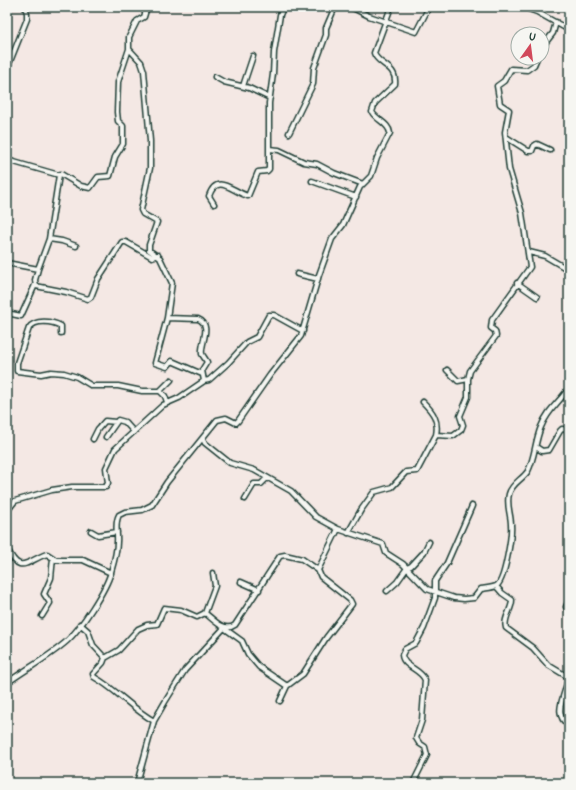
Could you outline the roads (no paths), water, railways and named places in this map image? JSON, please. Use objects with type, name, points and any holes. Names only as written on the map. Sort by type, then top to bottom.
[{"type":"street","points":[[7,68],[8,61],[27,19],[25,7]]},
{"type":"street","points":[[7,160],[59,175],[61,174],[81,186],[90,188],[98,176],[110,176],[115,157],[123,144],[123,126],[118,121],[117,112],[117,87],[120,73],[129,49],[129,37],[136,21],[144,17],[147,7]]},
{"type":"street","points":[[214,204],[208,196],[214,186],[219,184],[225,185],[246,196],[249,196],[258,172],[269,169],[270,98],[275,42],[280,14],[286,7]]},
{"type":"street","points":[[289,133],[313,84],[316,62],[326,35],[326,28],[335,7]]},
{"type":"street","points":[[353,7],[356,11],[385,23],[416,32],[429,7]]},
{"type":"street","points":[[7,683],[68,640],[105,587],[116,556],[116,522],[120,514],[142,510],[152,505],[167,482],[217,420],[226,418],[236,423],[238,421],[303,331],[318,279],[332,239],[343,225],[363,184],[371,176],[377,158],[390,132],[388,126],[375,117],[372,112],[375,102],[394,86],[396,82],[388,65],[374,55],[375,47],[390,7]]},
{"type":"street","points":[[524,7],[556,22],[569,30]]},
{"type":"street","points":[[550,37],[553,33],[556,22]]},
{"type":"street","points":[[129,49],[142,62],[150,141],[150,168],[141,210],[143,214],[157,222],[148,248],[158,256],[168,272],[172,283],[167,318],[155,363],[166,367],[172,361],[202,374]]},
{"type":"street","points":[[243,86],[253,56]]},
{"type":"street","points":[[436,435],[453,436],[462,428],[460,416],[468,397],[468,379],[474,364],[496,336],[495,331],[491,328],[491,322],[517,283],[529,270],[529,252],[522,213],[509,169],[506,137],[509,110],[500,104],[497,85],[504,81],[512,69],[527,70],[533,66]]},
{"type":"street","points":[[215,77],[224,82],[243,86],[270,98]]},
{"type":"street","points":[[506,137],[528,151],[532,151],[534,146],[537,144],[550,150]]},
{"type":"street","points":[[269,149],[279,150],[304,162],[317,164],[334,173],[363,184]]},
{"type":"street","points":[[7,313],[21,316],[35,285],[38,269],[49,239],[59,175]]},
{"type":"street","points":[[312,181],[356,197]]},
{"type":"street","points":[[49,239],[62,241],[76,246]]},
{"type":"street","points":[[35,285],[88,299],[91,297],[98,279],[122,242],[126,242],[152,257],[158,256]]},
{"type":"street","points":[[529,252],[545,256],[569,270]]},
{"type":"street","points":[[7,263],[38,269]]},
{"type":"street","points":[[297,274],[318,279]]},
{"type":"street","points":[[517,283],[537,298]]},
{"type":"street","points":[[7,511],[15,501],[52,490],[72,487],[106,487],[108,483],[106,468],[115,449],[168,402],[179,398],[204,381],[209,380],[228,363],[247,342],[257,337],[269,315],[274,315],[303,331]]},
{"type":"street","points":[[167,318],[198,319],[203,322],[205,334],[202,353],[207,362],[202,374],[204,381]]},
{"type":"street","points":[[61,333],[61,326],[58,324],[44,322],[32,324],[29,328],[17,363],[17,371],[41,374],[51,372],[64,373],[77,377],[92,386],[118,386],[142,391],[160,391],[171,380]]},
{"type":"street","points":[[447,370],[458,381],[468,379]]},
{"type":"street","points":[[203,439],[205,444],[230,463],[254,470],[291,491],[312,514],[338,529],[383,544],[386,553],[407,568],[424,587],[454,598],[471,599],[475,597],[481,589],[496,586],[500,582],[506,563],[511,532],[507,502],[509,493],[514,484],[526,473],[536,447],[539,432],[547,414],[569,388]]},
{"type":"street","points":[[160,391],[168,402]]},
{"type":"street","points":[[348,533],[361,510],[374,492],[392,487],[406,472],[417,471],[436,435],[438,423],[431,411],[423,402]]},
{"type":"street","points":[[93,439],[98,429],[105,421],[123,421],[134,432]]},
{"type":"street","points":[[106,437],[116,422]]},
{"type":"street","points":[[536,447],[542,451],[548,450],[560,431],[566,429],[569,430]]},
{"type":"street","points":[[245,499],[254,484],[261,484],[267,478]]},
{"type":"street","points":[[413,783],[417,772],[427,755],[426,747],[419,743],[416,738],[422,720],[425,680],[422,675],[403,660],[402,654],[405,649],[414,645],[419,638],[428,618],[436,591],[435,581],[447,563],[472,506]]},
{"type":"street","points":[[318,570],[338,529]]},
{"type":"street","points":[[91,531],[98,535],[117,532]]},
{"type":"street","points":[[387,591],[398,582],[407,568],[412,566],[424,552],[428,542]]},
{"type":"street","points":[[7,548],[12,560],[19,564],[27,563],[47,554],[59,560],[83,560],[111,573]]},
{"type":"street","points":[[137,783],[154,721],[185,670],[224,628],[230,628],[235,625],[259,590],[276,560],[282,555],[305,560],[318,570],[319,574],[350,600],[352,604],[326,638],[303,674],[287,686],[280,701]]},
{"type":"street","points":[[42,616],[50,604],[44,594],[50,578],[53,558]]},
{"type":"street","points":[[154,721],[144,715],[104,682],[94,677],[93,674],[103,663],[105,658],[119,650],[138,629],[147,625],[157,624],[163,609],[181,610],[197,617],[205,613],[216,586],[213,573]]},
{"type":"street","points":[[240,582],[259,590]]},
{"type":"street","points":[[496,586],[502,593],[512,600],[505,622],[506,628],[533,648],[548,665],[568,677],[560,713],[561,719],[569,726]]},
{"type":"street","points":[[569,600],[566,607],[569,611]]},
{"type":"street","points":[[205,613],[242,641],[248,654],[259,667],[287,686]]},
{"type":"street","points":[[80,624],[88,631],[93,645],[105,658]]}]
